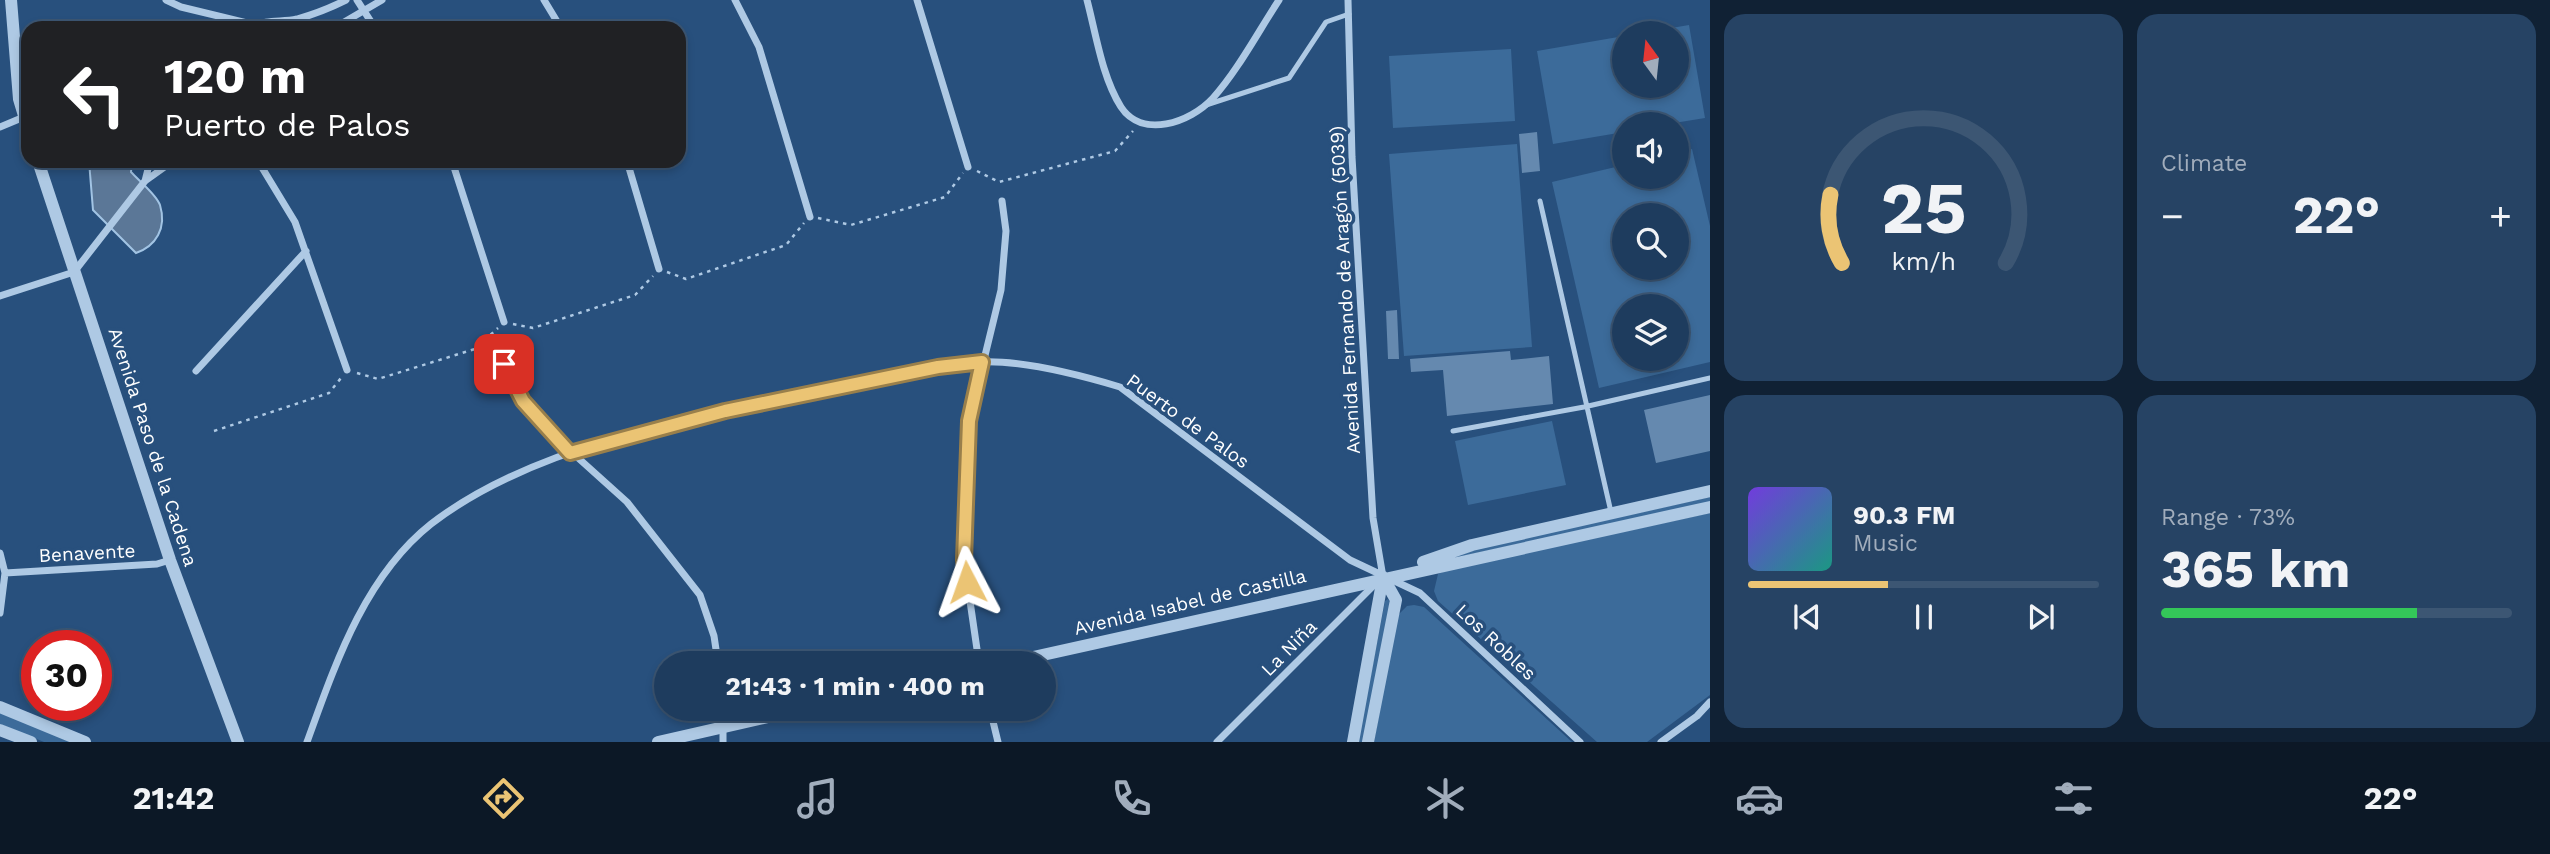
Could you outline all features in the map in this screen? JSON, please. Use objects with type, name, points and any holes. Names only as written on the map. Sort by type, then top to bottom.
[{"type":"street","points":[[11,0],[21,106]]},
{"type":"street","points":[[166,0],[181,7],[233,21]]},
{"type":"street","points":[[272,21],[293,20],[346,0]]},
{"type":"street","points":[[357,0],[371,21]]},
{"type":"street","points":[[346,21],[382,0]]},
{"type":"street","points":[[544,0],[557,21]]},
{"type":"street","points":[[735,0],[759,47],[810,217]]},
{"type":"street","points":[[917,0],[968,167]]},
{"type":"street","points":[[1087,0],[1108,79],[1120,106],[1133,122],[1155,127],[1189,115],[1212,99],[1279,0]]},
{"type":"street","name":"Avenida Fernando de Aragón (5039)","points":[[1348,0],[1352,157],[1373,518],[1383,577]]},
{"type":"street","points":[[0,127],[21,124]]},
{"type":"street","name":"Avenida Paso de la Cadena","points":[[40,168],[170,560],[238,742]]},
{"type":"street","points":[[144,182],[148,168]]},
{"type":"street","points":[[0,296],[74,272],[144,182],[163,168]]},
{"type":"street","points":[[262,168],[295,222],[347,370]]},
{"type":"street","points":[[454,168],[504,323]]},
{"type":"street","points":[[629,168],[659,270]]},
{"type":"street","points":[[977,651],[964,560],[969,421],[1001,290],[1006,230],[1002,201]]},
{"type":"street","points":[[196,371],[306,251]]},
{"type":"street","name":"Puerto de Palos","points":[[307,742],[343,647],[378,584],[403,551],[430,525],[481,490],[529,466],[725,411],[938,367],[982,362],[1074,373],[1120,387],[1350,560],[1383,577]]},
{"type":"street","points":[[504,364],[523,401],[570,453],[627,502],[701,595],[715,636],[717,651]]},
{"type":"street","name":"Avenida Isabel de Castilla","points":[[1383,577],[1472,545],[1710,491]]},
{"type":"street","name":"Avenida Isabel de Castilla","points":[[1056,652],[1383,577],[1710,507]]},
{"type":"street","points":[[0,553],[5,573],[0,613]]},
{"type":"street","name":"Benavente","points":[[5,573],[157,564],[170,560]]},
{"type":"street","points":[[1353,742],[1383,577]]},
{"type":"street","points":[[1368,742],[1396,600],[1383,577]]},
{"type":"street","name":"La Niña","points":[[1216,742],[1383,577]]},
{"type":"street","name":"Los Robles","points":[[1383,577],[1420,593],[1580,742]]},
{"type":"street","points":[[1661,742],[1697,716],[1710,702]]},
{"type":"street","points":[[0,706],[86,742]]},
{"type":"street","points":[[723,721],[723,742]]},
{"type":"street","points":[[658,742],[752,721]]},
{"type":"street","points":[[993,721],[998,742]]},
{"type":"street","points":[[0,730],[31,742]]},
{"type":"lane","points":[[1201,107],[1289,78],[1326,22],[1349,13]]},
{"type":"lane","points":[[1540,201],[1584,407],[1611,512]]},
{"type":"lane","points":[[1453,431],[1584,407],[1710,378]]},
{"type":"path","points":[[214,431],[328,393],[347,370],[378,379],[475,349],[504,323],[533,328],[635,295],[659,270],[686,279],[786,245],[810,217],[851,225],[945,197],[968,167],[999,182],[1115,151],[1139,123]]},
{"type":"shaded area","points":[[1689,25],[1705,118],[1689,121],[1689,112],[1612,112],[1612,134],[1553,144],[1537,51],[1612,38],[1612,98],[1689,98]]},
{"type":"shaded area","points":[[1511,49],[1515,121],[1393,128],[1389,56]]},
{"type":"shaded area","points":[[1517,144],[1532,347],[1404,356],[1389,154]]},
{"type":"shaded area","points":[[1692,149],[1710,226],[1710,362],[1689,367],[1689,294],[1612,294],[1612,371],[1672,371],[1599,388],[1552,182],[1612,168],[1612,189],[1689,189],[1689,150]]},
{"type":"shaded area","points":[[90,168],[131,168],[131,172],[160,205],[161,228],[149,246],[136,253],[93,210]]},
{"type":"shaded area","points":[[1552,421],[1566,485],[1468,505],[1455,441]]},
{"type":"shaded area","points":[[1710,497],[1710,502],[1445,560],[1475,549]]},
{"type":"shaded area","points":[[1710,513],[1710,695],[1647,742],[1597,742],[1438,601],[1434,591],[1438,574],[1447,570]]},
{"type":"shaded area","points":[[1388,599],[1390,602],[1364,742],[1358,742],[1385,601]]},
{"type":"shaded area","points":[[1407,606],[1424,607],[1572,742],[1374,742],[1397,616]]},
{"type":"shaded area","points":[[0,712],[72,742],[44,742],[0,724]]},
{"type":"building","points":[[1537,132],[1540,171],[1522,173],[1519,134]]},
{"type":"building","points":[[1397,310],[1399,359],[1388,359],[1386,311]]},
{"type":"building","points":[[1510,351],[1511,360],[1549,356],[1553,404],[1447,416],[1443,370],[1411,372],[1410,359]]},
{"type":"building","points":[[1710,395],[1710,451],[1656,463],[1644,410]]},
{"type":"route","points":[[504,364],[523,401],[570,453],[725,411],[938,367],[982,362],[969,421],[964,560],[967,582]]}]
